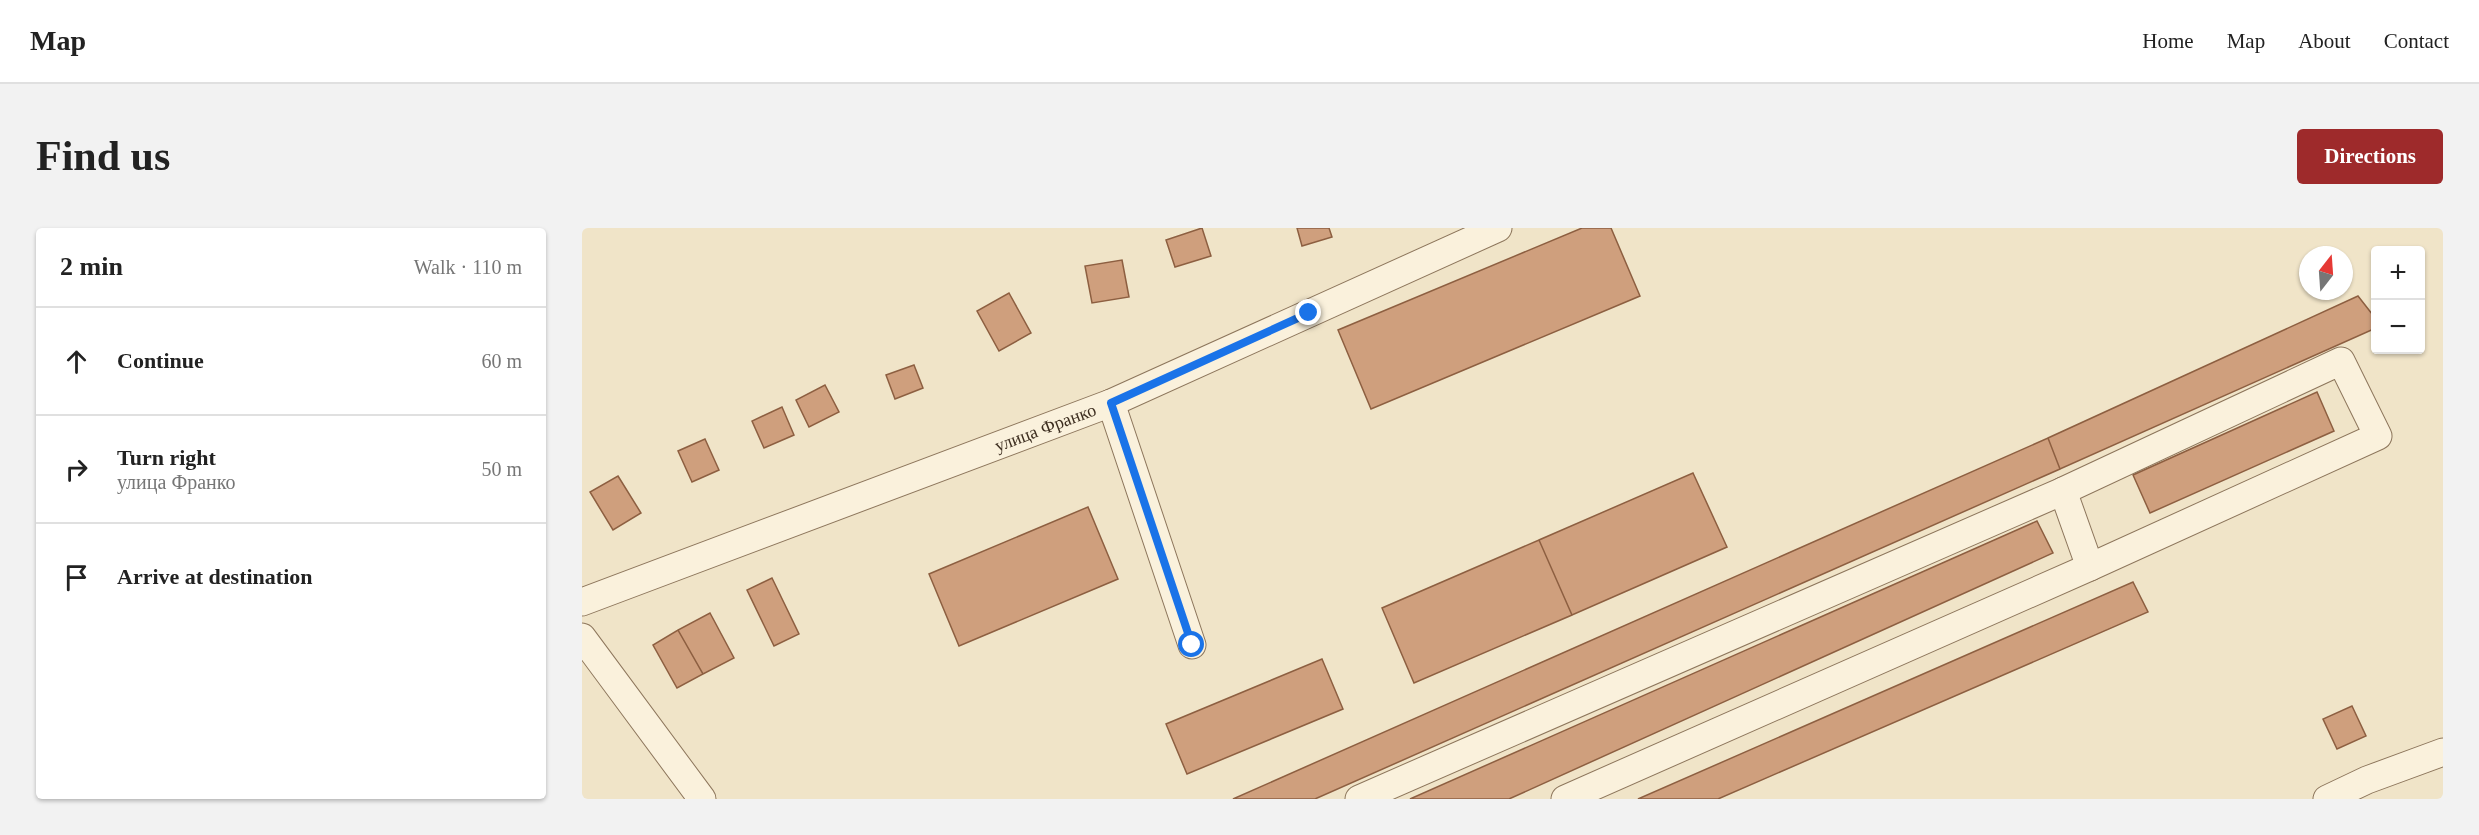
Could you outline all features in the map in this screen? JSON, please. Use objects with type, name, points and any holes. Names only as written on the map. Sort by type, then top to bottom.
[{"type":"street","name":"улица Франко","points":[[582,602],[1111,403],[1498,228]]},
{"type":"street","points":[[1359,799],[2063,491],[2341,361],[2378,436],[2090,567],[1565,799]]},
{"type":"street","points":[[1111,403],[1192,645]]},
{"type":"street","points":[[2063,491],[2090,567]]},
{"type":"street","points":[[582,637],[702,799]]},
{"type":"street","points":[[2327,799],[2367,780],[2443,752]]},
{"type":"building","points":[[1202,228],[1211,256],[1175,267],[1166,240]]},
{"type":"building","points":[[1297,228],[1329,228],[1332,237],[1302,246]]},
{"type":"building","points":[[1582,228],[1611,228],[1640,296],[1371,409],[1338,330]]},
{"type":"building","points":[[1122,260],[1129,297],[1092,303],[1085,266]]},
{"type":"building","points":[[1009,293],[1031,333],[999,351],[977,311]]},
{"type":"building","points":[[2358,296],[2371,313],[2371,330],[2060,469],[2048,438]]},
{"type":"building","points":[[914,365],[923,388],[895,399],[886,375]]},
{"type":"building","points":[[825,385],[839,412],[809,427],[796,400]]},
{"type":"building","points":[[2317,392],[2334,431],[2150,513],[2133,475]]},
{"type":"building","points":[[782,407],[794,435],[764,448],[752,421]]},
{"type":"building","points":[[2048,438],[2060,469],[1315,799],[1233,799]]},
{"type":"building","points":[[705,439],[719,470],[692,482],[678,451]]},
{"type":"building","points":[[1693,473],[1727,547],[1572,615],[1539,540]]},
{"type":"building","points":[[618,476],[641,513],[613,530],[590,492]]},
{"type":"building","points":[[1088,507],[1118,579],[959,646],[929,574]]},
{"type":"building","points":[[2037,521],[2053,553],[1509,799],[1410,799]]},
{"type":"building","points":[[1539,540],[1572,615],[1414,683],[1382,608]]},
{"type":"building","points":[[772,578],[799,634],[774,646],[747,590]]},
{"type":"building","points":[[2133,582],[2148,612],[1718,799],[1638,799]]},
{"type":"building","points":[[710,613],[734,658],[703,674],[678,630]]},
{"type":"building","points":[[678,630],[703,674],[677,688],[653,645]]},
{"type":"building","points":[[1322,659],[1343,709],[1187,774],[1166,724]]},
{"type":"building","points":[[2352,706],[2366,736],[2337,749],[2323,719]]},
{"type":"route","points":[[1192,645],[1111,403],[1309,313]]}]
